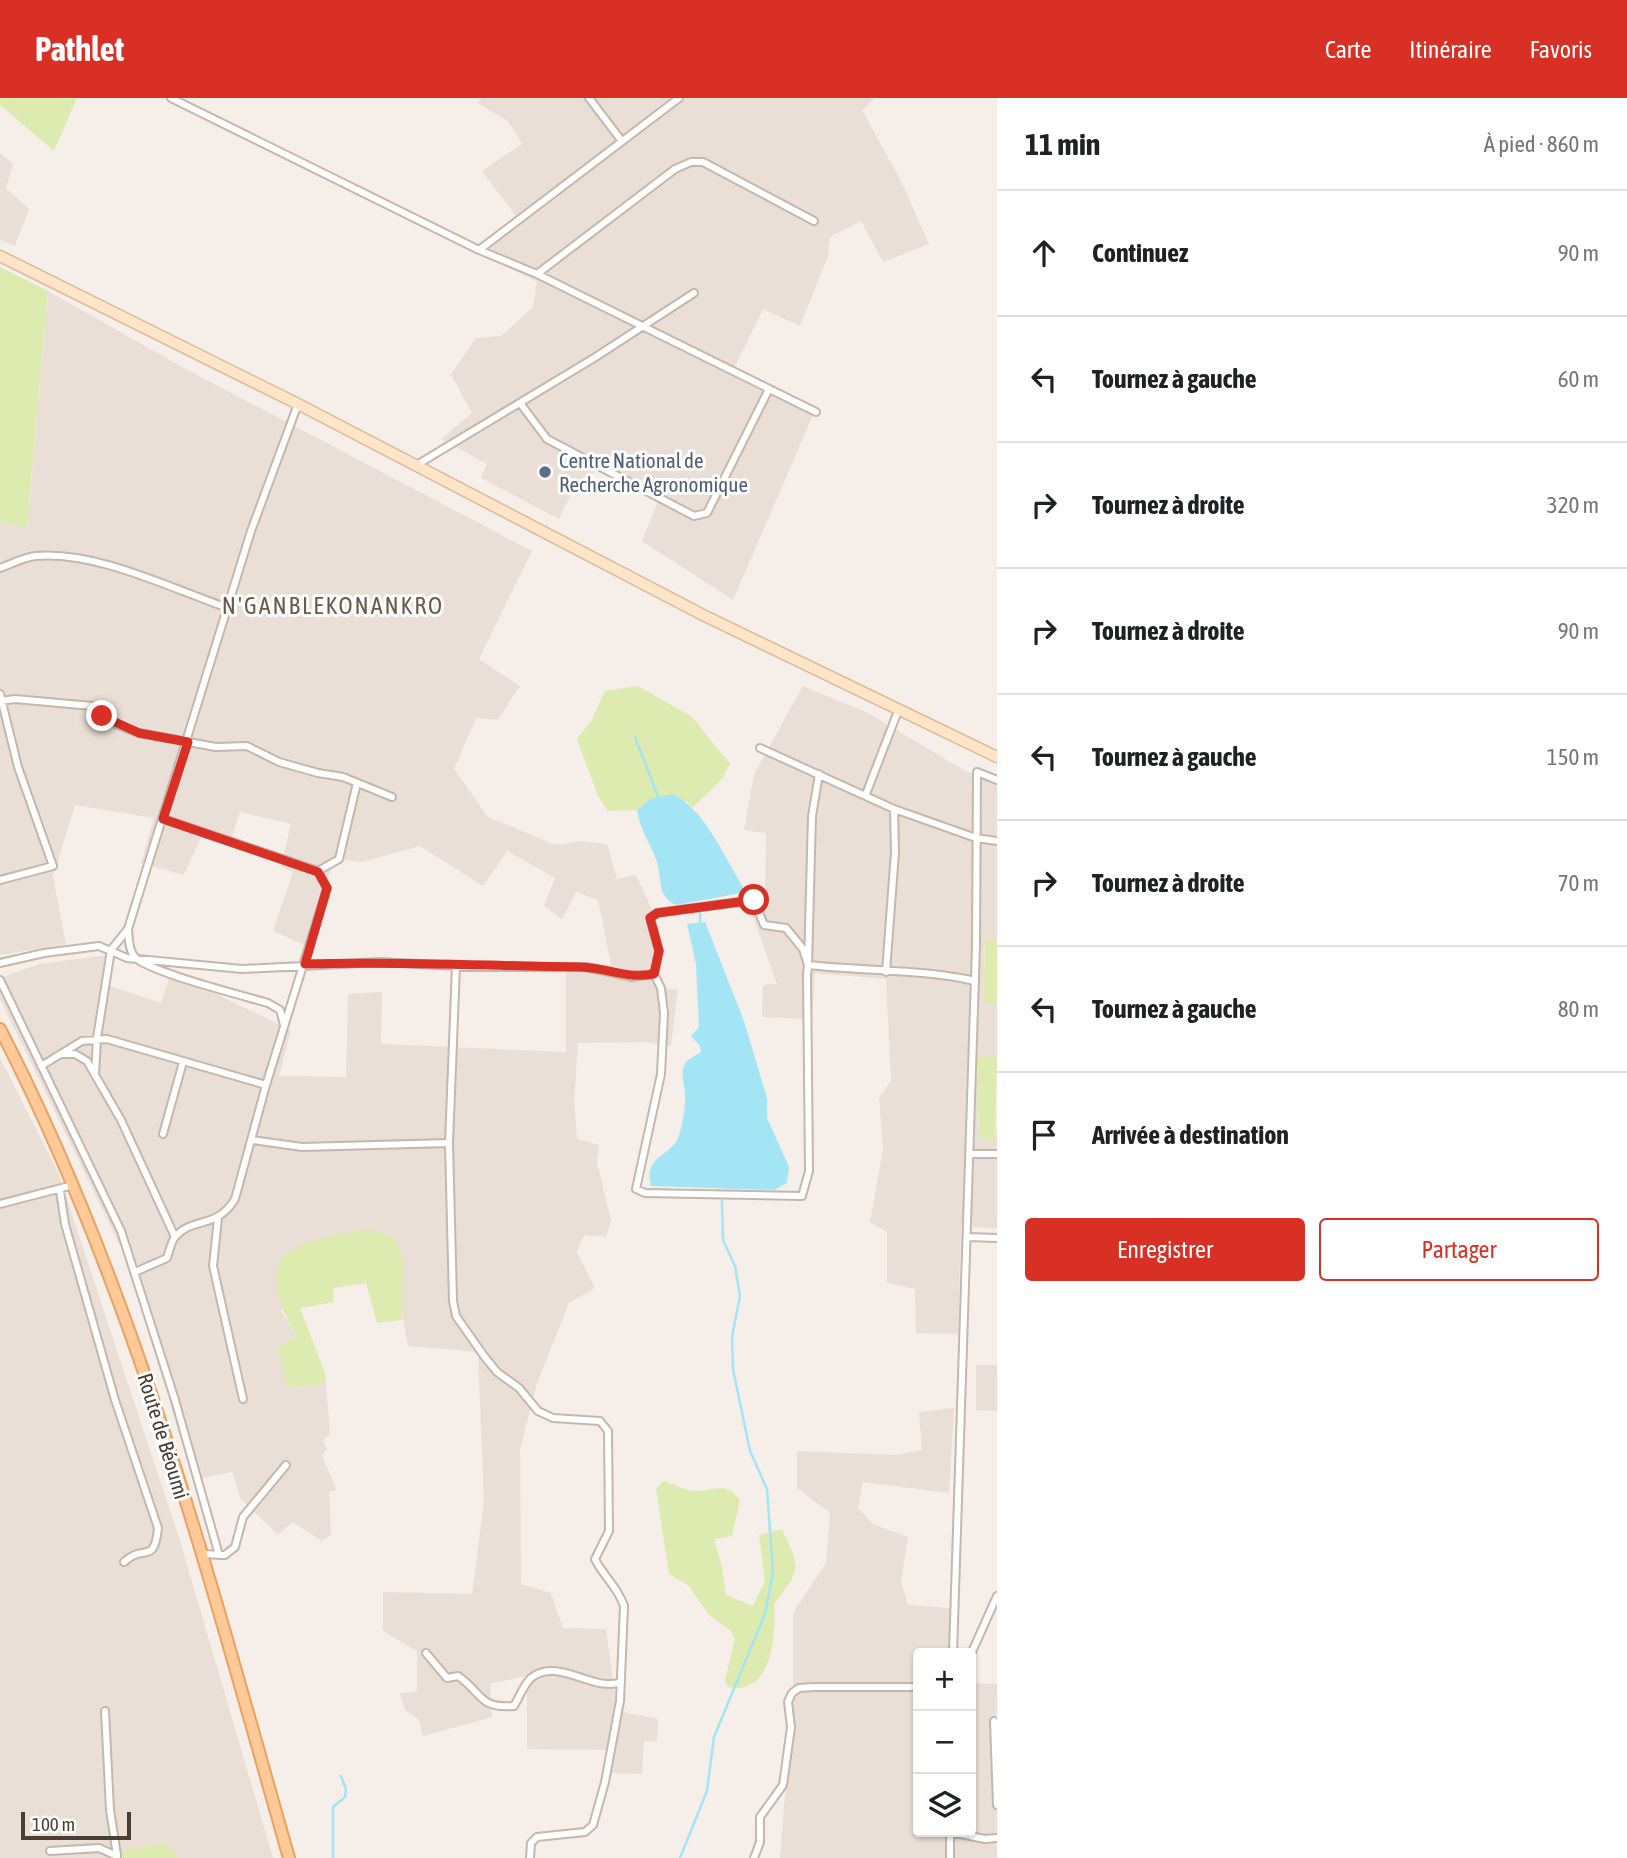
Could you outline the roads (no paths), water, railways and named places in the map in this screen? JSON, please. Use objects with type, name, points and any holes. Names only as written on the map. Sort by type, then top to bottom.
[{"type":"main road","points":[[0,256],[298,404],[705,616],[997,757]]},
{"type":"main road","name":"Route de Béoumi","points":[[0,1029],[74,1185],[133,1339],[200,1553],[289,1858]]},
{"type":"street","points":[[171,98],[816,412]]},
{"type":"street","points":[[589,98],[621,141]]},
{"type":"street","points":[[479,250],[679,98]]},
{"type":"street","points":[[537,274],[675,169],[691,162],[721,169],[814,221]]},
{"type":"street","points":[[415,466],[694,293]]},
{"type":"street","points":[[520,403],[531,421],[553,443],[694,516],[701,516],[707,513],[769,389]]},
{"type":"street","points":[[135,958],[129,947],[128,929],[188,742],[251,531],[298,404]]},
{"type":"street","points":[[0,568],[32,556],[70,557],[96,562],[228,608]]},
{"type":"street","points":[[0,880],[53,866],[21,777],[1,699],[92,706],[108,721],[118,726],[216,747],[247,746],[298,768],[357,783],[392,797]]},
{"type":"street","points":[[866,794],[898,711]]},
{"type":"street","points":[[760,748],[894,809],[975,838],[997,841]]},
{"type":"street","points":[[953,1648],[975,981],[977,772],[997,780]]},
{"type":"street","points":[[808,965],[803,949],[786,928],[764,925],[754,900],[657,913],[650,918],[659,951],[654,974],[662,988],[661,1074],[636,1189],[645,1192],[802,1196],[809,1171],[808,965],[812,816],[819,774]]},
{"type":"street","points":[[318,872],[339,859],[357,783]]},
{"type":"street","points":[[886,972],[895,852],[894,809]]},
{"type":"street","points":[[135,1272],[167,1258],[175,1237],[218,1218],[227,1212],[235,1199],[265,1085],[327,888],[318,872],[163,819]]},
{"type":"street","points":[[95,1074],[97,1038],[111,950],[128,929]]},
{"type":"street","points":[[0,963],[99,946],[160,970],[268,1003],[280,1010],[285,1028]]},
{"type":"street","points":[[135,958],[242,969],[380,962],[601,968],[632,977],[654,974]]},
{"type":"street","points":[[808,965],[886,972],[940,973],[975,981]]},
{"type":"street","points":[[456,966],[449,1143],[453,1301],[456,1316],[497,1372],[519,1388],[538,1411],[552,1418],[600,1421],[608,1431],[611,1458],[608,1531],[595,1559],[602,1574],[620,1594],[624,1606],[621,1682],[612,1749],[593,1825],[585,1832],[537,1837],[531,1843],[530,1858]]},
{"type":"street","points":[[0,980],[96,1177],[135,1272],[219,1555]]},
{"type":"street","points":[[41,1066],[82,1041],[97,1038],[123,1042],[265,1085]]},
{"type":"street","points":[[62,1054],[75,1054],[87,1061],[121,1120],[175,1237]]},
{"type":"street","points":[[163,1134],[183,1062]]},
{"type":"street","points":[[252,1140],[302,1147],[449,1143]]},
{"type":"street","points":[[970,1154],[997,1154]]},
{"type":"street","points":[[0,1204],[60,1191],[74,1185]]},
{"type":"street","points":[[60,1191],[65,1224],[115,1400],[158,1528],[156,1547],[151,1551],[132,1555],[124,1562]]},
{"type":"street","points":[[218,1218],[213,1266],[243,1398]]},
{"type":"street","points":[[967,1237],[997,1238]]},
{"type":"street","points":[[200,1553],[219,1555],[235,1547],[243,1517],[286,1465]]},
{"type":"street","points":[[974,1648],[997,1596]]},
{"type":"street","points":[[426,1653],[447,1678],[458,1676],[476,1697],[496,1707],[514,1706],[531,1677],[549,1672],[576,1675],[612,1686],[621,1682]]},
{"type":"street","points":[[754,1858],[760,1842],[760,1817],[783,1784],[791,1727],[788,1702],[792,1693],[814,1687],[913,1687]]},
{"type":"street","points":[[105,1711],[110,1810],[118,1856]]},
{"type":"street","points":[[994,1721],[997,1805]]},
{"type":"street","points":[[948,1857],[950,1837]]},
{"type":"street","points":[[975,1837],[997,1838]]},
{"type":"street","points":[[50,1851],[69,1847],[99,1847],[118,1856]]},
{"type":"water","points":[[673,794],[685,802],[705,823],[744,889],[741,893],[676,905],[666,897],[661,887],[657,862],[637,810],[650,799]]},
{"type":"water","points":[[705,922],[744,1021],[767,1098],[767,1118],[789,1167],[787,1183],[774,1190],[651,1186],[651,1168],[672,1147],[681,1128],[685,1103],[684,1066],[701,1052],[700,1046],[691,1036],[699,1027],[696,964],[687,924]]},
{"type":"waterway","points":[[635,737],[659,799]]},
{"type":"waterway","points":[[700,909],[700,923]]},
{"type":"waterway","points":[[680,1858],[707,1791],[714,1737],[765,1614],[773,1573],[767,1489],[750,1451],[733,1369],[732,1337],[740,1296],[735,1266],[723,1240],[722,1201]]},
{"type":"waterway","points":[[333,1858],[333,1807],[345,1797],[346,1789],[341,1776]]},
{"type":"place","name":"Centre National de Recherche Agronomique","points":[[545,472]]},
{"type":"district","name":"N'GANBLEKONANKRO","points":[[333,605]]}]
